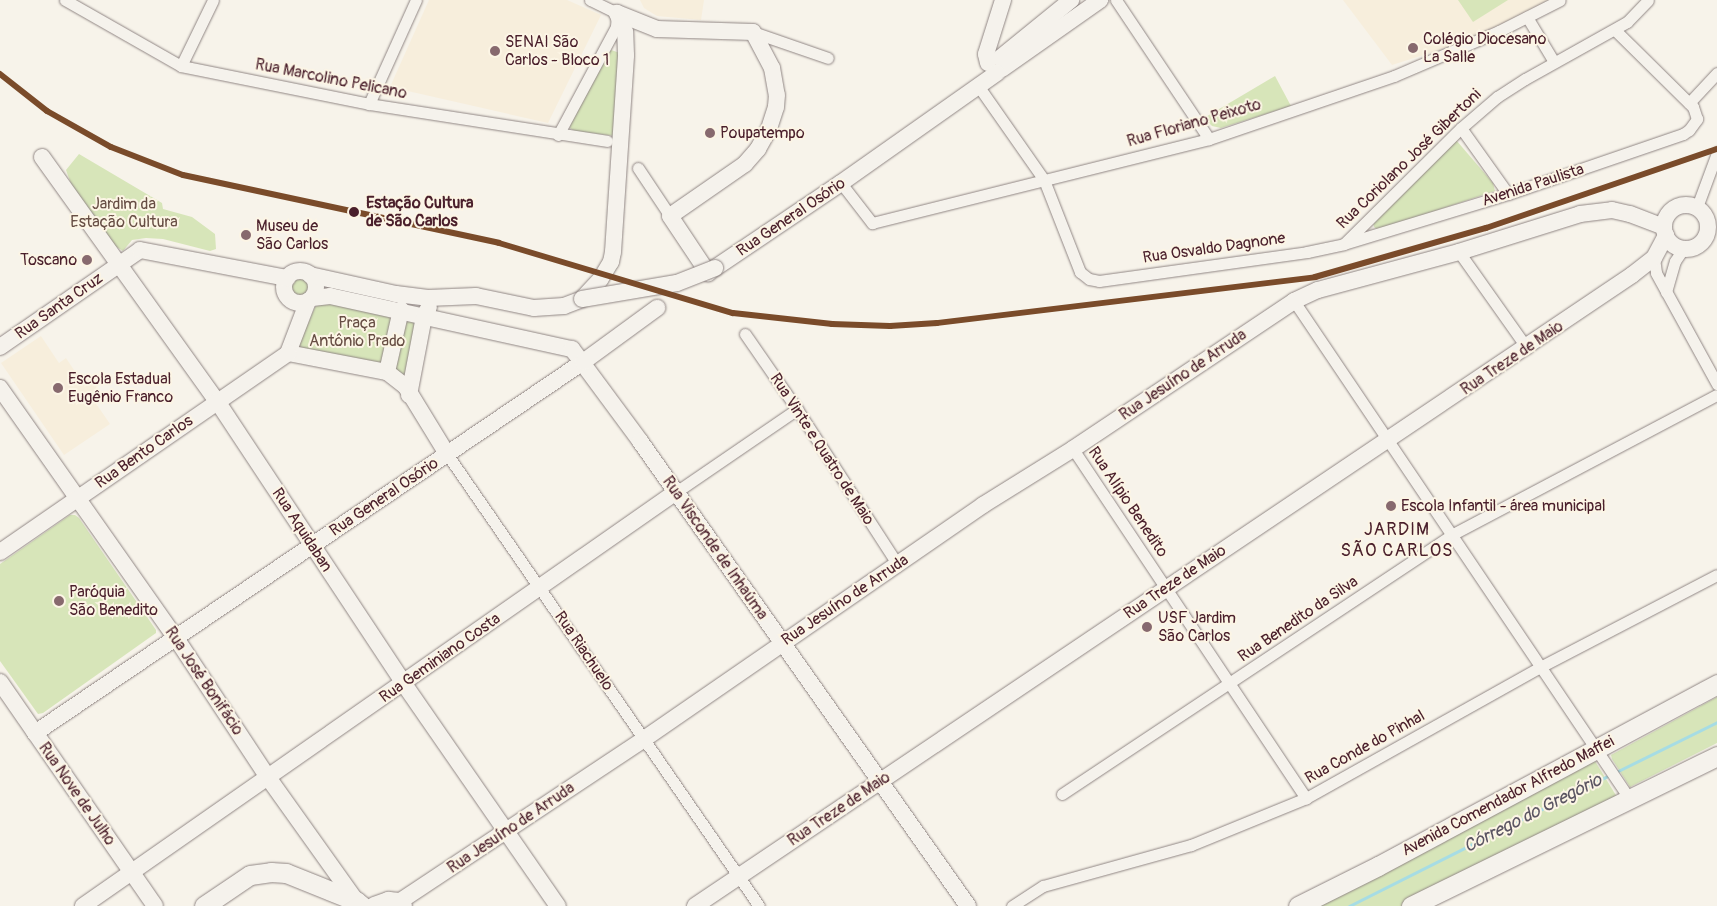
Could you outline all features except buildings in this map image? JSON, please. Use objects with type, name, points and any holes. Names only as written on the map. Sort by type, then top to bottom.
[{"type":"main road","name":"Avenida Comendador Alfredo Maffei","points":[[1298,906],[1599,753],[1717,684]]},
{"type":"main road","points":[[1411,906],[1625,792],[1717,756]]},
{"type":"main road","points":[[204,906],[250,875],[271,872],[286,873],[364,904],[388,901],[400,904]]},
{"type":"street","name":"Rua Marcolino Pelicano","points":[[65,0],[181,66],[369,104],[558,135],[608,141]]},
{"type":"street","points":[[181,66],[214,0]]},
{"type":"street","points":[[369,104],[416,0]]},
{"type":"street","points":[[590,0],[620,7],[657,29],[753,32],[828,58]]},
{"type":"street","points":[[995,63],[992,34],[1004,0]]},
{"type":"street","points":[[995,63],[1071,0]]},
{"type":"street","points":[[995,63],[1100,0]]},
{"type":"street","points":[[1116,0],[1209,139]]},
{"type":"street","name":"Rua Floriano Peixoto","points":[[841,183],[872,223],[1209,139],[1394,76],[1527,17],[1560,0]]},
{"type":"street","name":"Rua Coriolano José Gibertoni","points":[[1344,244],[1461,128],[1497,97],[1554,62],[1615,30],[1627,22],[1648,0]]},
{"type":"street","points":[[558,135],[614,33],[620,7]]},
{"type":"street","points":[[582,300],[600,280],[611,262],[616,223],[626,54],[625,32],[620,7]]},
{"type":"street","points":[[1527,17],[1554,62]]},
{"type":"street","points":[[1615,30],[1688,103],[1717,73]]},
{"type":"street","points":[[670,216],[745,164],[758,150],[769,129],[776,107],[775,81],[766,54],[753,32]]},
{"type":"street","name":"Rua General Osório","points":[[470,296],[534,308],[564,306],[582,300],[677,284],[713,269],[979,87],[995,63]]},
{"type":"street","points":[[979,87],[1044,180]]},
{"type":"street","name":"Avenida Paulista","points":[[1344,244],[1508,194],[1683,134],[1694,125],[1697,119],[1696,113],[1688,103]]},
{"type":"street","points":[[1461,128],[1508,194]]},
{"type":"street","points":[[1625,792],[1453,534],[1294,301],[1318,290],[1459,252],[1580,214],[1612,210],[1630,214],[1665,231],[1676,246],[1683,249],[1698,246],[1708,233],[1707,213],[1717,153]]},
{"type":"street","name":"Rua Aquidaban","points":[[42,157],[216,400],[404,684],[558,906]]},
{"type":"street","points":[[638,168],[670,216],[713,269]]},
{"type":"street","name":"Rua Osvaldo Dagnone","points":[[1044,180],[1080,272],[1089,279],[1109,280],[1344,244]]},
{"type":"street","points":[[1665,231],[1669,213],[1682,204],[1707,213]]},
{"type":"street","name":"Rua Treze de Maio","points":[[694,906],[879,783],[1165,588],[1527,348],[1654,258],[1665,231]]},
{"type":"street","points":[[1666,292],[1675,261],[1683,249]]},
{"type":"street","points":[[118,265],[140,250],[286,278]]},
{"type":"street","points":[[1459,252],[1527,348]]},
{"type":"street","points":[[1654,258],[1656,273],[1717,384]]},
{"type":"street","name":"Rua Santa Cruz","points":[[0,347],[118,265]]},
{"type":"street","points":[[310,300],[297,303],[288,298],[284,288],[286,278],[290,274],[301,271],[310,275],[396,294],[428,298],[470,296]]},
{"type":"street","points":[[310,275],[316,284],[288,353],[387,372],[406,387],[410,395]]},
{"type":"street","name":"Rua Visconde de Inhaúma","points":[[310,300],[330,296],[401,310],[572,349],[676,492],[879,783],[968,906]]},
{"type":"street","points":[[410,395],[426,311],[432,305],[470,296]]},
{"type":"street","name":"Rua Jesuíno de Arruda","points":[[400,904],[644,739],[983,505],[1073,449],[1294,301]]},
{"type":"street","name":"Rua General Osório","points":[[35,733],[583,362],[657,308]]},
{"type":"street","points":[[387,372],[401,310]]},
{"type":"street","name":"Rua Vinte e Quatro de Maio","points":[[745,334],[797,409],[898,564]]},
{"type":"street","name":"Rua Bento Carlos","points":[[0,552],[216,400],[288,353]]},
{"type":"street","name":"Rua José Bonifácio","points":[[0,388],[76,499],[176,638],[267,776],[364,904]]},
{"type":"street","name":"Rua Riachuelo","points":[[410,395],[447,454],[759,906]]},
{"type":"street","name":"Rua Benedito da Silva","points":[[1062,794],[1230,685],[1453,534],[1717,395]]},
{"type":"street","name":"Rua Geminiano Costa","points":[[83,906],[267,776],[404,684],[540,587],[797,409]]},
{"type":"street","name":"Rua Alípio Benedito","points":[[1073,449],[1306,798]]},
{"type":"street","name":"Rua Conde do Pinhal","points":[[1012,906],[1043,886],[1191,845],[1306,798],[1540,667],[1717,575]]},
{"type":"street","name":"Rua Nove de Julho","points":[[0,682],[155,906]]},
{"type":"shaded area","name":"SENAI São Carlos - Bloco 1","points":[[429,0],[567,0],[601,15],[548,123],[390,87]]},
{"type":"shaded area","points":[[640,0],[704,0],[701,20],[657,16],[644,8]]},
{"type":"shaded area","name":"Colégio Diocesano La Salle","points":[[1343,0],[1552,0],[1499,31],[1392,65]]},
{"type":"shaded area","name":"Escola Estadual Eugênio Franco","points":[[41,336],[59,363],[66,358],[80,379],[88,374],[103,396],[95,402],[110,424],[64,455],[1,363]]},
{"type":"green space","points":[[1458,0],[1508,0],[1473,22]]},
{"type":"green space","points":[[611,50],[620,53],[615,136],[574,131],[570,128],[569,121],[606,53]]},
{"type":"green space","points":[[1275,76],[1291,106],[1221,128],[1212,126],[1204,118]]},
{"type":"green space","points":[[1456,140],[1493,183],[1495,191],[1378,230],[1374,227],[1373,222]]},
{"type":"green space","name":"Jardim da Estação Cultura","points":[[79,154],[162,203],[163,209],[192,217],[215,234],[216,249],[210,251],[163,239],[146,238],[132,240],[123,251],[112,244],[71,184],[66,170]]},
{"type":"green space","points":[[300,279],[306,282],[309,288],[306,294],[300,297],[294,294],[291,288],[294,282]]},
{"type":"green space","name":"Praça Antônio Prado","points":[[325,302],[393,313],[382,366],[298,347],[315,307]]},
{"type":"green space","points":[[405,320],[420,322],[408,386],[394,371]]},
{"type":"green space","points":[[70,515],[75,515],[79,518],[156,630],[156,633],[43,713],[38,714],[0,661],[0,564]]},
{"type":"green space","points":[[1717,697],[1717,743],[1630,787],[1611,755]]},
{"type":"green space","points":[[1595,761],[1617,797],[1401,906],[1313,906]]},
{"type":"waterway","name":"Córrego do Gregório","points":[[1616,772],[1717,722]]},
{"type":"waterway","name":"Córrego do Gregório","points":[[1349,906],[1610,775]]},
{"type":"transit line","points":[[0,74],[47,111],[111,147],[183,175],[499,243],[733,313],[832,324],[890,326],[937,323],[1315,277],[1486,228],[1717,149]]},
{"type":"place","name":"Colégio Diocesano La Salle","points":[[1413,48]]},
{"type":"place","name":"SENAI São Carlos - Bloco 1","points":[[495,51]]},
{"type":"place","name":"Poupatempo","points":[[710,133]]},
{"type":"place","name":"Estação Cultura de São Carlos","points":[[354,212]]},
{"type":"place","name":"Museu de São Carlos","points":[[246,235]]},
{"type":"place","name":"Toscano","points":[[87,260]]},
{"type":"place","name":"Escola Estadual Eugênio Franco","points":[[58,388]]},
{"type":"place","name":"Escola Infantil - área municipal","points":[[1391,506]]},
{"type":"place","name":"Paróquia São Benedito","points":[[59,601]]},
{"type":"place","name":"USF Jardim São Carlos","points":[[1147,627]]},
{"type":"district","name":"JARDIM SÃO CARLOS","points":[[1397,541]]}]
